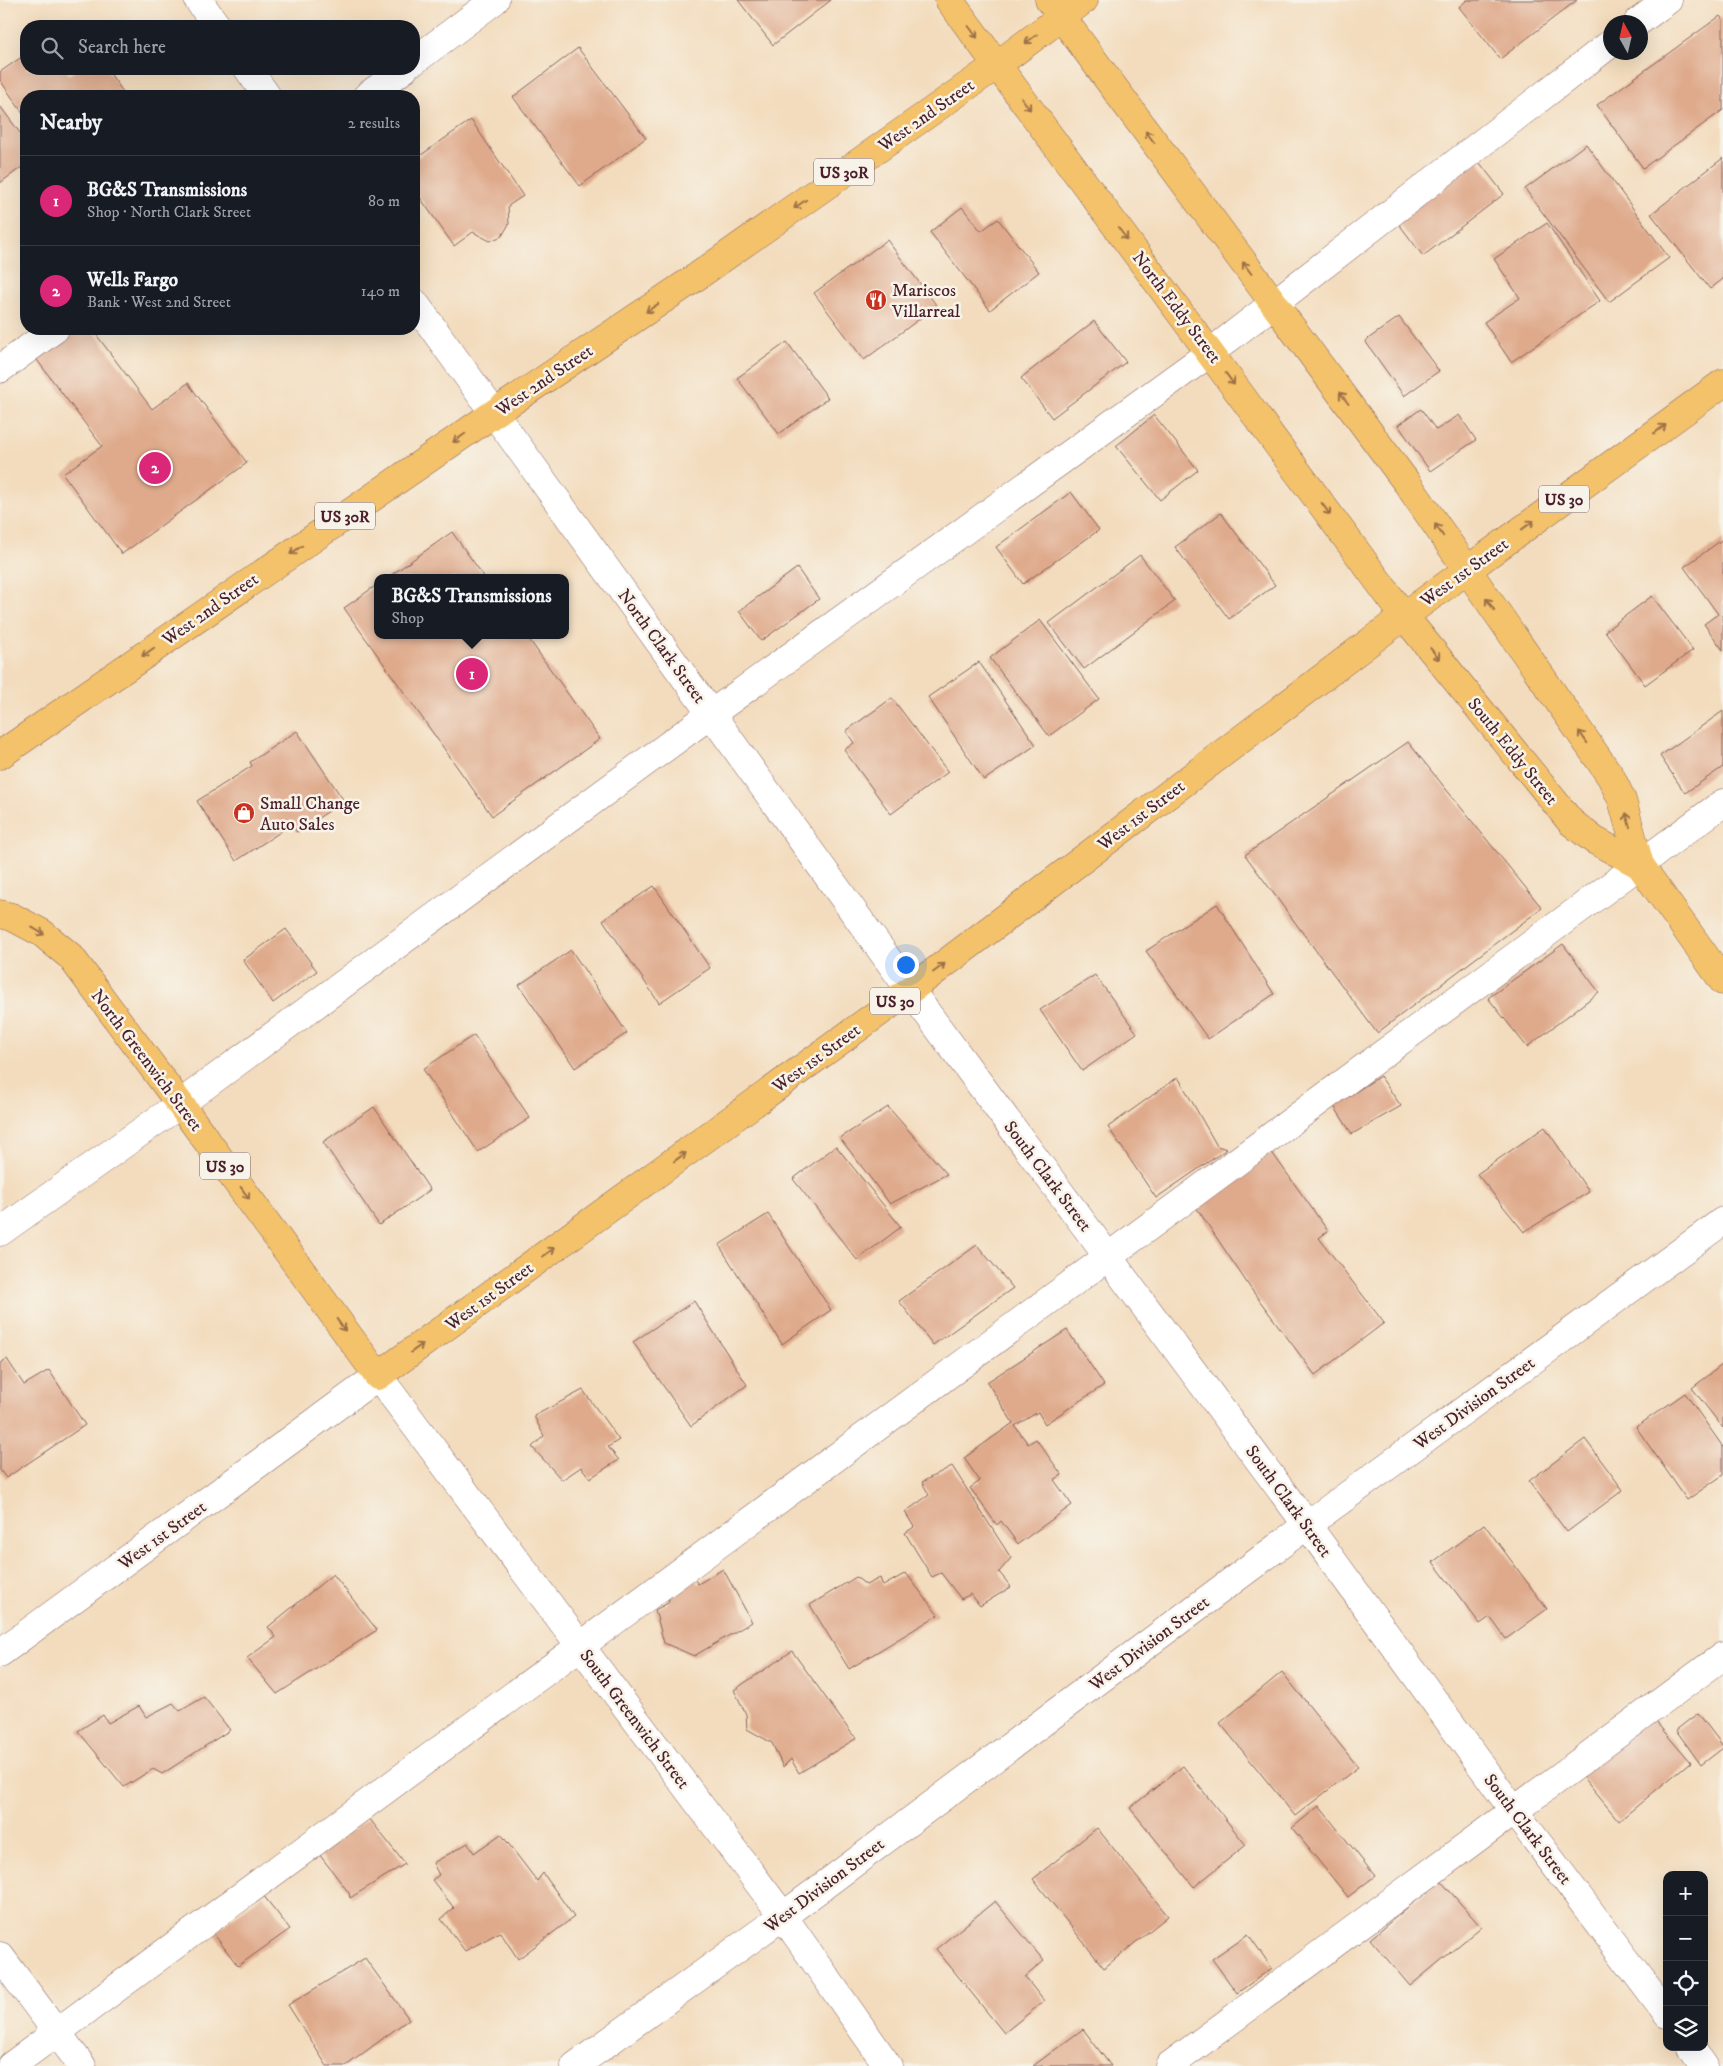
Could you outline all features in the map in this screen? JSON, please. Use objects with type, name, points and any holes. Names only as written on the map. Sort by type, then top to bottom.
[{"type":"main road","name":"North Eddy Street","points":[[949,0],[1404,616]]},
{"type":"main road","name":"West 2nd Street","points":[[0,754],[493,414],[692,280],[997,65],[1055,8],[1084,0]]},
{"type":"main road","points":[[1055,8],[1407,483],[1466,570]]},
{"type":"main road","name":"West 1st Street","points":[[378,1376],[910,990],[1404,616],[1723,383]]},
{"type":"main road","name":"South Eddy Street","points":[[1466,570],[1611,777],[1622,800],[1640,865],[1723,981]]},
{"type":"main road","name":"South Eddy Street","points":[[1404,616],[1570,822],[1594,840],[1640,865]]},
{"type":"main road","name":"North Greenwich Street","points":[[0,914],[12,917],[42,933],[71,957],[378,1376]]},
{"type":"street","points":[[198,0],[213,20]]},
{"type":"street","points":[[420,57],[496,0]]},
{"type":"street","points":[[1648,15],[1668,0]]},
{"type":"street","points":[[0,1232],[180,1104],[711,714],[1210,352],[1603,49]]},
{"type":"street","points":[[252,75],[263,90]]},
{"type":"street","points":[[375,90],[396,75]]},
{"type":"street","name":"North Clark Street","points":[[420,311],[910,990]]},
{"type":"street","points":[[0,369],[47,335]]},
{"type":"street","points":[[11,2066],[1723,804]]},
{"type":"street","name":"South Clark Street","points":[[910,990],[1307,1525],[1514,1811],[1663,2009]]},
{"type":"street","name":"West Division Street","points":[[575,2066],[783,1916],[1307,1525],[1723,1221]]},
{"type":"street","name":"South Greenwich Street","points":[[378,1376],[783,1916],[888,2066]]},
{"type":"street","name":"West 1st Street","points":[[0,1653],[378,1376]]},
{"type":"street","points":[[1169,2066],[1723,1656]]},
{"type":"street","points":[[0,1956],[82,2066]]},
{"type":"street","points":[[1694,2051],[1705,2066]]},
{"type":"building","points":[[738,0],[831,0],[773,45]]},
{"type":"building","points":[[1467,0],[1577,0],[1500,59],[1459,7]]},
{"type":"building","points":[[1720,16],[1723,20],[1723,110],[1643,168],[1597,105]]},
{"type":"building","points":[[578,48],[646,138],[580,186],[513,97]]},
{"type":"building","points":[[20,58],[20,75],[111,75],[122,90],[20,90],[20,109],[0,80],[0,72]]},
{"type":"building","points":[[0,106],[20,133],[20,168],[0,183]]},
{"type":"building","points":[[471,120],[523,196],[508,206],[509,224],[502,236],[490,241],[473,232],[454,246],[420,198],[420,156]]},
{"type":"building","points":[[1586,144],[1669,258],[1609,302],[1525,189]]},
{"type":"building","points":[[1476,158],[1504,194],[1423,256],[1396,220]]},
{"type":"building","points":[[1723,158],[1723,279],[1710,289],[1651,214]]},
{"type":"building","points":[[962,207],[981,231],[998,219],[1039,272],[990,310],[930,232]]},
{"type":"building","points":[[1547,223],[1600,301],[1511,362],[1484,322],[1520,298],[1494,259]]},
{"type":"building","name":"Mariscos Villarreal","points":[[887,240],[937,306],[864,360],[814,293]]},
{"type":"building","points":[[1399,317],[1439,371],[1404,396],[1365,341]]},
{"type":"building","points":[[1094,321],[1126,362],[1052,418],[1021,378]]},
{"type":"building","points":[[63,335],[96,335],[152,409],[188,383],[247,463],[122,554],[63,474],[102,446],[34,356]]},
{"type":"building","points":[[787,342],[828,398],[779,434],[737,378]]},
{"type":"building","points":[[1421,409],[1436,430],[1459,415],[1476,440],[1430,471],[1398,425]]},
{"type":"building","points":[[1154,415],[1198,470],[1160,500],[1116,446]]},
{"type":"building","points":[[1071,492],[1099,530],[1023,584],[996,547]]},
{"type":"building","points":[[1221,513],[1275,585],[1229,619],[1175,547]]},
{"type":"building","points":[[452,532],[482,574],[393,574]]},
{"type":"building","points":[[1723,539],[1723,650],[1704,624],[1718,614],[1684,567]]},
{"type":"building","points":[[1140,555],[1175,601],[1084,669],[1049,623]]},
{"type":"building","points":[[797,568],[819,599],[761,641],[739,611]]},
{"type":"building","points":[[374,587],[374,639],[529,639],[600,739],[492,816],[344,608]]},
{"type":"building","points":[[1652,596],[1693,650],[1645,685],[1605,631]]},
{"type":"building","points":[[1040,620],[1099,699],[1049,736],[990,658]]},
{"type":"building","points":[[979,662],[1036,745],[984,780],[928,697]]},
{"type":"building","points":[[892,698],[948,772],[891,814],[844,750],[854,743],[846,731]]},
{"type":"building","points":[[1723,711],[1723,767],[1685,793],[1660,756]]},
{"type":"building","points":[[297,731],[344,801],[297,832],[291,825],[236,861],[197,801],[252,766],[250,762]]},
{"type":"building","points":[[1408,742],[1542,908],[1377,1033],[1245,855]]},
{"type":"building","points":[[654,886],[710,968],[659,1003],[603,920]]},
{"type":"building","points":[[1217,904],[1274,994],[1208,1039],[1146,951]]},
{"type":"building","points":[[286,929],[317,971],[273,1003],[243,960]]},
{"type":"building","points":[[1563,944],[1599,992],[1527,1047],[1488,998]]},
{"type":"building","points":[[571,950],[627,1033],[575,1068],[519,985]]},
{"type":"building","points":[[1095,975],[1137,1033],[1082,1071],[1040,1010]]},
{"type":"building","points":[[474,1035],[530,1118],[478,1152],[423,1069]]},
{"type":"building","points":[[1380,1076],[1401,1106],[1352,1134],[1334,1106]]},
{"type":"building","points":[[1178,1077],[1217,1146],[1227,1149],[1156,1198],[1108,1127]]},
{"type":"building","points":[[374,1107],[430,1190],[379,1225],[323,1142]]},
{"type":"building","points":[[888,1107],[947,1174],[890,1204],[840,1138]]},
{"type":"building","points":[[1545,1127],[1589,1192],[1524,1232],[1477,1174]]},
{"type":"building","points":[[836,1146],[901,1227],[857,1260],[793,1179]]},
{"type":"building","points":[[1271,1151],[1328,1231],[1319,1238],[1384,1323],[1315,1375],[1251,1289],[1194,1204]]},
{"type":"building","points":[[768,1214],[831,1310],[782,1344],[719,1245]]},
{"type":"building","points":[[977,1245],[1013,1288],[933,1345],[899,1301]]},
{"type":"building","points":[[694,1301],[747,1385],[691,1426],[633,1342]]},
{"type":"building","points":[[1067,1330],[1104,1385],[1045,1424],[1038,1412],[1015,1426],[1028,1444],[1036,1439],[1062,1475],[1054,1480],[1072,1505],[1018,1544],[1001,1521],[997,1525],[970,1488],[980,1481],[964,1458],[1013,1423],[987,1382]]},
{"type":"building","points":[[7,1359],[24,1385],[49,1370],[85,1425],[6,1478],[0,1470],[0,1363]]},
{"type":"building","points":[[1723,1364],[1723,1428],[1692,1388]]},
{"type":"building","points":[[583,1390],[619,1440],[608,1447],[619,1460],[590,1478],[581,1467],[562,1480],[532,1447],[544,1436],[534,1416]]},
{"type":"building","points":[[1685,1393],[1723,1447],[1723,1475],[1687,1500],[1636,1427]]},
{"type":"building","points":[[1585,1439],[1623,1490],[1567,1532],[1529,1481]]},
{"type":"building","points":[[952,1466],[1011,1558],[999,1572],[1011,1587],[980,1606],[971,1594],[961,1599],[941,1573],[932,1577],[905,1533],[914,1527],[905,1512],[929,1495],[922,1482]]},
{"type":"building","points":[[1484,1524],[1547,1609],[1506,1639],[1490,1617],[1480,1624],[1433,1562]]},
{"type":"building","points":[[723,1569],[752,1622],[694,1656],[664,1643],[655,1610],[668,1603],[671,1590],[694,1579],[698,1584]]},
{"type":"building","points":[[906,1573],[938,1615],[849,1669],[810,1605],[856,1577],[866,1585],[880,1578],[883,1586]]},
{"type":"building","points":[[333,1574],[377,1630],[277,1694],[247,1658],[276,1637],[268,1627]]},
{"type":"building","points":[[792,1651],[852,1734],[857,1738],[799,1773],[791,1759],[783,1767],[772,1743],[747,1729],[746,1714],[734,1690]]},
{"type":"building","points":[[1282,1672],[1358,1767],[1295,1816],[1220,1723]]},
{"type":"building","points":[[204,1697],[230,1730],[162,1774],[153,1769],[124,1787],[78,1731],[103,1715],[108,1723],[139,1706],[146,1717],[173,1703],[180,1711]]},
{"type":"building","points":[[1698,1713],[1723,1746],[1723,1748],[1701,1765],[1676,1730]]},
{"type":"building","points":[[1650,1715],[1690,1762],[1619,1821],[1580,1774]]},
{"type":"building","points":[[1183,1766],[1246,1845],[1194,1887],[1130,1808]]},
{"type":"building","points":[[1319,1806],[1375,1876],[1348,1897],[1292,1828]]},
{"type":"building","points":[[369,1818],[405,1864],[350,1898],[349,1893],[319,1854]]},
{"type":"building","points":[[1097,1828],[1168,1916],[1104,1968],[1033,1879]]},
{"type":"building","points":[[501,1834],[537,1881],[543,1873],[574,1917],[518,1959],[500,1932],[465,1951],[441,1919],[454,1908],[432,1880],[439,1875],[433,1863],[468,1843],[474,1853]]},
{"type":"building","points":[[1440,1880],[1481,1927],[1410,1986],[1370,1939]]},
{"type":"building","points":[[263,1895],[290,1929],[238,1966],[213,1933]]},
{"type":"building","points":[[995,1901],[1044,1961],[1025,1977],[1044,2001],[1004,2033],[936,1949]]},
{"type":"building","points":[[1248,1934],[1272,1968],[1237,1993],[1212,1959]]},
{"type":"building","points":[[365,1958],[409,2019],[346,2066],[327,2066],[288,2005]]},
{"type":"building","points":[[1083,2029],[1111,2066],[1033,2066]]},
{"type":"place","name":"Mariscos Villarreal","points":[[876,300]]},
{"type":"place","name":"Wells Fargo","points":[[155,468]]},
{"type":"place","name":"BG&S Transmissions","points":[[472,674]]},
{"type":"place","name":"Small Change Auto Sales","points":[[244,813]]}]
